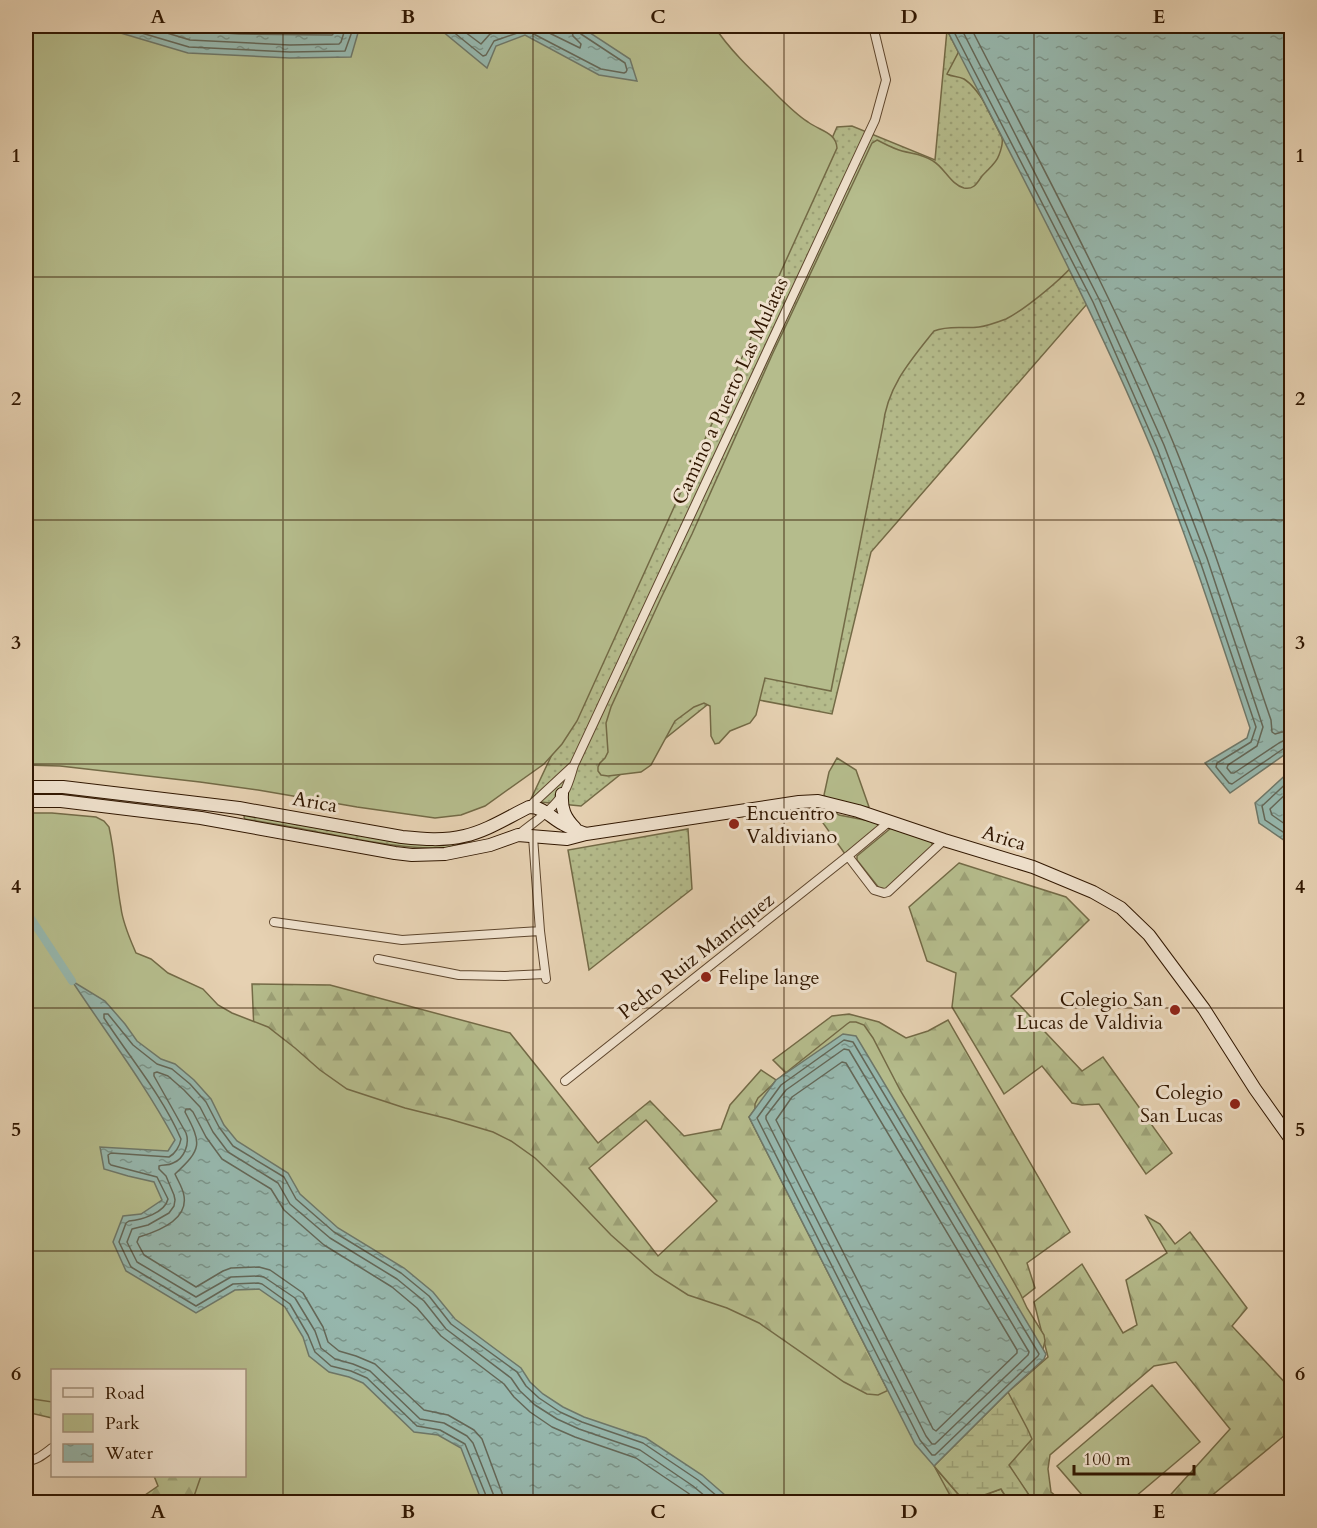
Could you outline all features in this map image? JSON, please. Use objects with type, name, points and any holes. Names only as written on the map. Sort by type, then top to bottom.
[{"type":"main road","name":"Arica","points":[[26,787],[63,787],[239,808],[423,839],[464,836],[478,832],[529,807]]},
{"type":"main road","points":[[562,794],[563,812],[570,824],[582,832]]},
{"type":"main road","name":"Arica","points":[[26,801],[62,801],[201,818],[412,855],[462,852],[518,835],[567,839],[582,832],[799,802],[818,801],[858,811],[1034,867],[1093,892],[1121,908],[1149,935],[1204,1009],[1255,1089],[1292,1141]]},
{"type":"main road","points":[[529,807],[541,808],[562,824],[582,832]]},
{"type":"street","name":"Camino a Puerto Las Mulatas","points":[[518,835],[546,812],[562,794],[875,120],[886,80],[873,26]]},
{"type":"street","name":"Camino a Puerto Las Mulatas","points":[[529,807],[574,765]]},
{"type":"street","name":"Pedro Ruiz Manríquez","points":[[565,1081],[890,821]]},
{"type":"street","points":[[378,959],[459,975],[546,977],[540,932],[533,837]]},
{"type":"street","points":[[848,856],[874,890],[884,893],[888,892],[944,840]]},
{"type":"street","points":[[274,922],[402,940],[540,932]]},
{"type":"street","points":[[26,1461],[31,1461],[51,1449]]},
{"type":"green space","points":[[26,26],[714,26],[726,43],[788,106],[834,138],[837,148],[577,721],[562,744],[544,764],[485,806],[461,815],[435,818],[200,782],[60,766],[26,765]]},
{"type":"green space","points":[[947,30],[1087,304],[871,552],[832,714],[722,693],[581,806],[530,801],[664,517],[837,127],[852,126],[935,160]]},
{"type":"green space","points":[[967,36],[1074,264],[1042,294],[1006,319],[973,328],[945,328],[934,331],[901,375],[885,412],[831,691],[765,678],[756,715],[750,723],[730,731],[719,743],[715,744],[711,736],[710,706],[704,703],[694,707],[675,721],[651,765],[641,772],[601,775],[598,767],[608,752],[606,723],[611,707],[872,143],[877,140],[899,150],[929,159],[955,183],[964,188],[975,185],[998,158],[1002,137],[992,114],[969,83],[962,78],[947,74]]},
{"type":"green space","points":[[837,758],[856,770],[869,807],[826,798],[824,795],[829,772]]},
{"type":"green space","points":[[814,807],[875,822],[878,824],[877,829],[845,854]]},
{"type":"green space","points":[[26,813],[96,817],[109,827],[122,914],[136,953],[151,959],[168,973],[203,989],[218,1005],[232,1013],[268,1027],[347,1089],[405,1108],[493,1132],[511,1141],[535,1158],[611,1235],[655,1274],[688,1295],[727,1308],[759,1323],[844,1382],[867,1394],[878,1395],[889,1390],[755,1110],[758,1098],[847,1024],[856,1022],[864,1025],[994,1247],[1044,1335],[1045,1341],[1042,1353],[933,1464],[955,1502],[192,1502],[201,1477],[246,1477],[246,1369],[51,1369],[51,1402],[26,1398]]},
{"type":"green space","points":[[245,815],[452,842],[453,846],[434,848],[384,844],[245,819]]},
{"type":"green space","points":[[891,828],[932,842],[932,847],[886,889],[879,888],[857,860],[857,856]]},
{"type":"green space","points":[[688,829],[692,889],[589,970],[568,850]]},
{"type":"green space","points":[[959,863],[1066,897],[1089,920],[1011,996],[1082,1071],[1103,1057],[1172,1153],[1146,1174],[1099,1104],[1072,1103],[1042,1066],[1004,1094],[952,1007],[956,973],[927,961],[909,907]]},
{"type":"green space","points":[[252,984],[330,985],[510,1033],[598,1143],[650,1101],[684,1136],[721,1129],[730,1105],[761,1070],[776,1080],[749,1117],[915,1444],[965,1502],[820,1502],[254,1031]],"holes":[[[646,1120],[717,1201],[658,1256],[589,1168]]]},
{"type":"green space","points":[[849,1014],[879,1022],[906,1038],[928,1031],[948,1020],[1070,1232],[1027,1263],[1035,1288],[1016,1303],[773,1060],[832,1016]]},
{"type":"green space","points":[[1146,1216],[1160,1224],[1175,1244],[1190,1232],[1247,1308],[1232,1326],[1291,1389],[1291,1430],[1204,1502],[1164,1502],[1230,1429],[1176,1362],[1154,1366],[1050,1455],[1048,1469],[1051,1492],[1063,1502],[1032,1502],[1008,1465],[1008,1392],[1048,1357],[1034,1302],[1082,1264],[1123,1333],[1137,1325],[1126,1280],[1167,1253]]},
{"type":"green space","points":[[26,1376],[51,1389],[51,1418],[26,1412]]},
{"type":"green space","points":[[1152,1385],[1200,1442],[1129,1502],[1088,1502],[1057,1466]]},
{"type":"green space","points":[[1008,1392],[1032,1439],[1009,1465],[1032,1502],[1009,1502],[1001,1489],[965,1502],[934,1466]]},
{"type":"green space","points":[[154,1477],[240,1477],[235,1502],[135,1502],[158,1486]]},
{"type":"green space","points":[[1001,1489],[1009,1502],[965,1502]]},
{"type":"water","points":[[97,26],[243,26],[249,28],[256,26],[360,26],[351,57],[290,58],[188,53]]},
{"type":"water","points":[[436,26],[585,26],[584,29],[630,59],[637,81],[599,75],[525,35],[496,46],[487,68]]},
{"type":"water","points":[[943,26],[1291,26],[1291,764],[1287,753],[1230,793],[1205,763],[1247,738],[1250,728],[1179,519],[1152,450],[1105,343],[1027,186]]},
{"type":"water","points":[[1291,770],[1291,845],[1259,823],[1255,803]]},
{"type":"water","points":[[72,981],[105,1001],[137,1041],[161,1059],[175,1064],[194,1080],[211,1099],[224,1125],[237,1141],[288,1173],[300,1194],[338,1228],[404,1268],[433,1292],[455,1319],[521,1368],[530,1382],[543,1394],[584,1417],[646,1438],[702,1475],[733,1502],[482,1502],[461,1448],[438,1435],[414,1432],[363,1383],[329,1372],[309,1356],[303,1337],[285,1307],[259,1289],[235,1290],[196,1313],[126,1271],[113,1242],[123,1216],[141,1214],[162,1200],[154,1182],[104,1169],[100,1147],[168,1151],[175,1140],[138,1079]]},
{"type":"water","points":[[843,1034],[856,1036],[1046,1354],[1044,1359],[934,1466],[915,1444],[749,1117],[776,1080]]},
{"type":"waterway","points":[[26,913],[72,981]]},
{"type":"place","name":"Encuentro Valdiviano","points":[[734,824]]},
{"type":"place","name":"Felipe lange","points":[[706,977]]},
{"type":"place","name":"Colegio San Lucas de Valdivia","points":[[1175,1010]]},
{"type":"place","name":"Colegio San Lucas","points":[[1235,1104]]}]
